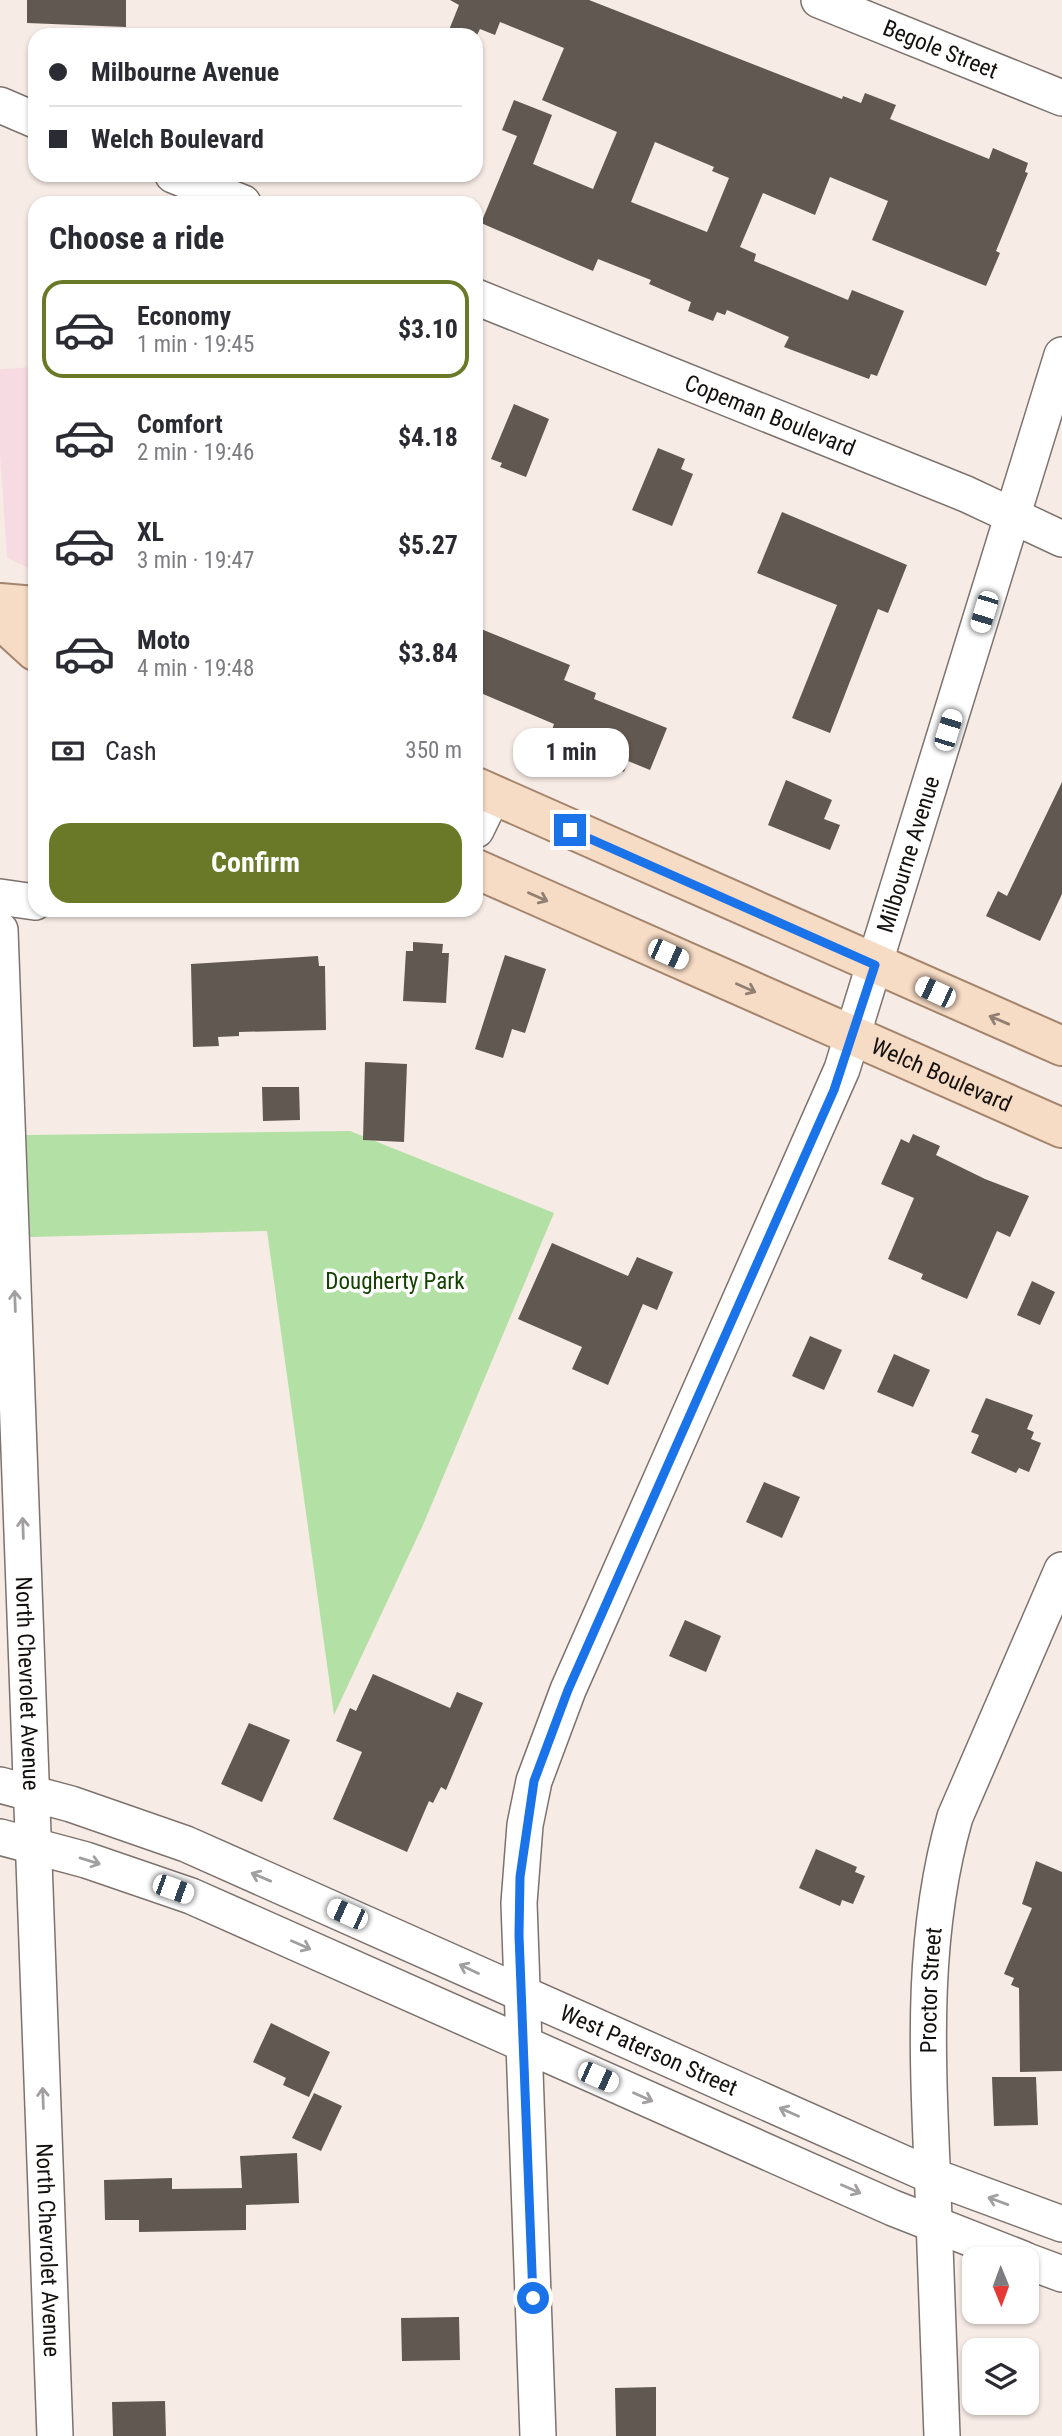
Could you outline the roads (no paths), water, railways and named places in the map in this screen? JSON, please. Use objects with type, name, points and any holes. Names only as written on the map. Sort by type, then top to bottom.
[{"type":"main road","points":[[0,603],[28,605]]},
{"type":"main road","points":[[0,619],[28,645]]},
{"type":"main road","points":[[484,791],[1062,1046]]},
{"type":"main road","name":"Welch Boulevard","points":[[483,872],[1062,1128]]},
{"type":"street","name":"Begole Street","points":[[819,0],[1062,97]]},
{"type":"street","points":[[0,105],[28,117]]},
{"type":"street","points":[[190,182],[226,196]]},
{"type":"street","name":"Copeman Boulevard","points":[[483,300],[1013,516],[1062,539]]},
{"type":"street","name":"Milbourne Avenue","points":[[538,2436],[521,1992],[520,1877],[529,1803],[542,1755],[568,1690],[834,1090],[853,1036],[1062,355]]},
{"type":"street","points":[[0,897],[28,901]]},
{"type":"street","name":"North Chevrolet Avenue","points":[[0,930],[16,1789],[34,1845],[55,2436]]},
{"type":"street","name":"Proctor Street","points":[[942,2436],[927,1988],[931,1937],[944,1860],[968,1784],[1062,1570]]},
{"type":"street","name":"West Paterson Street","points":[[16,1789],[121,1820],[186,1844],[932,2176],[1062,2224]]},
{"type":"street","name":"West Paterson Street","points":[[0,1837],[117,1869],[191,1896],[934,2225],[991,2247]]},
{"type":"street","name":"West Paterson Street","points":[[1040,2266],[1062,2274]]},
{"type":"park label","name":"Dougherty Park","points":[[395,1281]]}]
